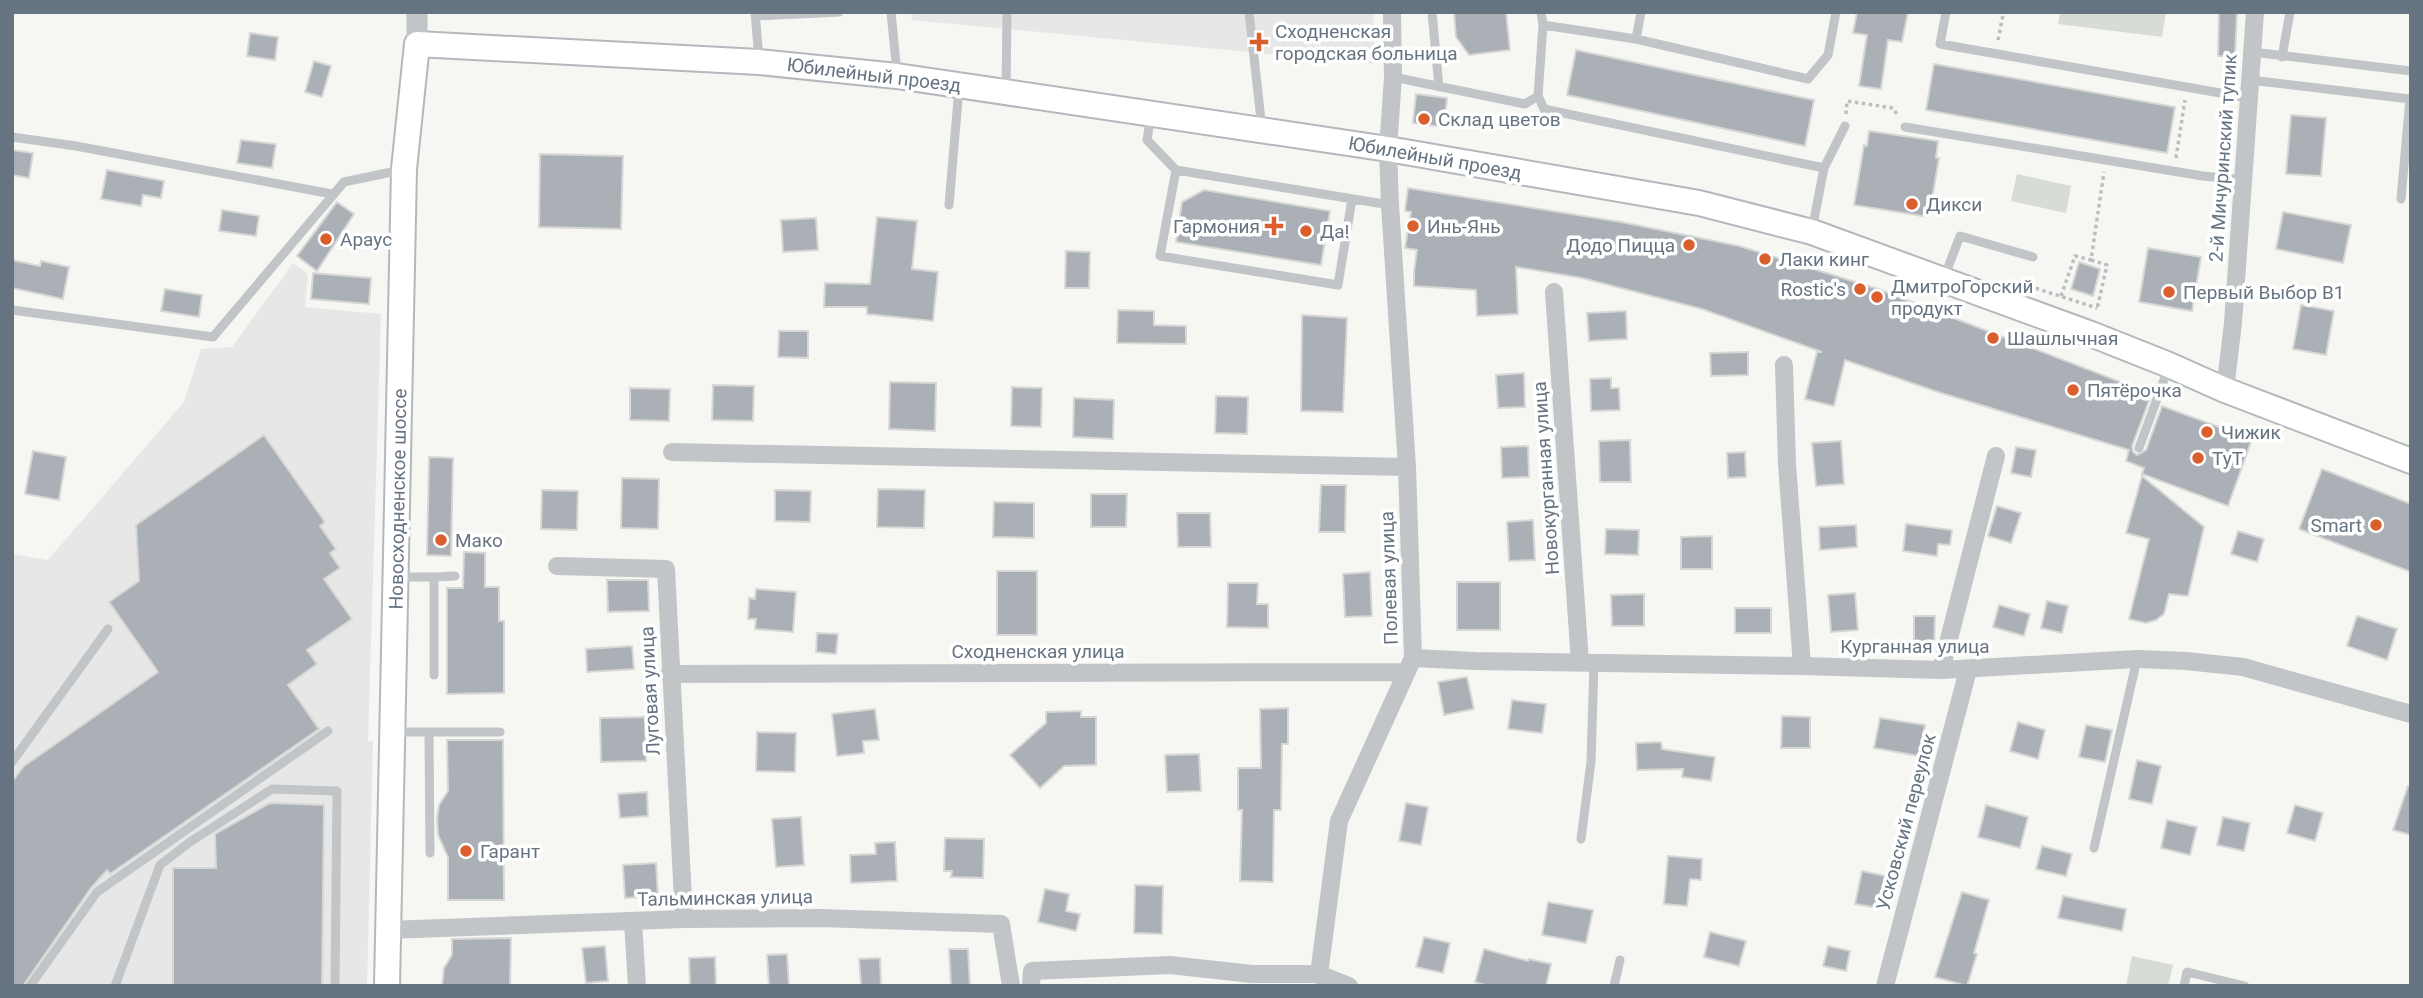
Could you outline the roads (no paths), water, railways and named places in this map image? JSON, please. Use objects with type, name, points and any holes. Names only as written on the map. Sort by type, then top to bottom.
[{"type":"main road","name":"Юбилейный проезд","points":[[417,44],[759,62],[897,76],[1388,149],[1699,203],[1812,232],[2169,365],[2225,390],[2411,461]]},
{"type":"main road","name":"Новосходненское шоссе","points":[[387,986],[404,169],[417,44]]},
{"type":"street","name":"Новосходненское шоссе","points":[[417,12],[417,44]]},
{"type":"street","name":"Полевая улица","points":[[1322,982],[1339,821],[1410,665],[1406,467],[1388,149],[1393,77],[1392,12]]},
{"type":"street","name":"2-й Мичуринский тупик","points":[[2225,390],[2233,323],[2255,12]]},
{"type":"street","name":"Новокурганная улица","points":[[1555,292],[1587,663]]},
{"type":"street","points":[[1784,365],[1787,464],[1802,666]]},
{"type":"street","points":[[672,452],[1406,467]]},
{"type":"street","points":[[1941,670],[1996,456]]},
{"type":"street","name":"Луговая улица","points":[[557,566],[666,569],[669,674],[684,919]]},
{"type":"street","name":"Курганная улица","points":[[1410,665],[1587,663],[1968,670],[2137,659],[2186,661],[2243,667],[2411,715]]},
{"type":"street","name":"Сходненская улица","points":[[669,674],[1410,665]]},
{"type":"street","name":"Усковский переулок","points":[[1885,986],[1968,670]]},
{"type":"street","name":"Тальминская улица","points":[[388,930],[684,919],[821,918],[1001,924],[1011,986]]},
{"type":"street","points":[[633,921],[637,986]]},
{"type":"street","points":[[1031,986],[1032,971],[1170,965],[1349,986]]},
{"type":"lane","points":[[759,62],[755,14],[839,12]]},
{"type":"lane","points":[[891,12],[897,76]]},
{"type":"lane","points":[[1006,92],[1007,12]]},
{"type":"lane","points":[[1249,12],[1262,130]]},
{"type":"lane","points":[[1432,12],[1439,86]]},
{"type":"lane","points":[[1541,12],[1543,25],[1538,96],[1544,109],[1824,168]]},
{"type":"lane","points":[[1636,38],[1641,12]]},
{"type":"lane","points":[[1543,25],[1636,38],[1808,79],[1828,55],[1836,12]]},
{"type":"lane","points":[[1945,12],[1940,44],[2187,89],[2250,89],[2410,99],[2401,199]]},
{"type":"lane","points":[[2282,57],[2290,12]]},
{"type":"lane","points":[[2252,52],[2411,71]]},
{"type":"lane","points":[[1393,77],[1525,104],[1538,96]]},
{"type":"lane","points":[[949,205],[960,85]]},
{"type":"lane","points":[[1152,113],[1147,140],[1176,170],[1390,205]]},
{"type":"lane","points":[[1812,232],[1824,168],[1845,126]]},
{"type":"lane","points":[[1905,127],[2243,180]]},
{"type":"lane","points":[[12,137],[76,146],[332,194]]},
{"type":"lane","points":[[12,310],[213,337],[344,182],[404,169]]},
{"type":"lane","points":[[1176,170],[1160,256],[1338,285],[1352,199]]},
{"type":"lane","points":[[1943,280],[1960,236],[2034,257]]},
{"type":"lane","points":[[2139,448],[2169,365]]},
{"type":"lane","points":[[397,577],[456,576]]},
{"type":"lane","points":[[434,577],[435,675]]},
{"type":"lane","points":[[12,762],[108,629]]},
{"type":"lane","points":[[2094,848],[2137,659]]},
{"type":"lane","points":[[1581,839],[1591,762],[1587,663]]},
{"type":"lane","points":[[30,986],[97,892],[328,731]]},
{"type":"lane","points":[[393,732],[500,732]]},
{"type":"lane","points":[[429,732],[430,853]]},
{"type":"lane","points":[[115,986],[160,864],[272,789],[337,791],[335,986]]},
{"type":"lane","points":[[1614,986],[1620,960]]},
{"type":"lane","points":[[2184,986],[2188,972],[2245,986]]},
{"type":"place","name":"Сходненская городская больница","points":[[1259,42]]},
{"type":"place","name":"Склад цветов","points":[[1424,119]]},
{"type":"place","name":"Дикси","points":[[1912,204]]},
{"type":"place","name":"Гармония","points":[[1274,226]]},
{"type":"place","name":"Инь-Янь","points":[[1413,226]]},
{"type":"place","name":"Да!","points":[[1306,231]]},
{"type":"place","name":"Араус","points":[[326,239]]},
{"type":"place","name":"Додо Пицца","points":[[1689,245]]},
{"type":"place","name":"Лаки кинг","points":[[1765,259]]},
{"type":"place","name":"Rostic's","points":[[1860,289]]},
{"type":"place","name":"Первый Выбор В1","points":[[2169,292]]},
{"type":"place","name":"ДмитроГорский продукт","points":[[1877,297]]},
{"type":"place","name":"Шашлычная","points":[[1993,338]]},
{"type":"place","name":"Пятёрочка","points":[[2073,390]]},
{"type":"place","name":"Чижик","points":[[2207,432]]},
{"type":"place","name":"ТуТ","points":[[2198,458]]},
{"type":"place","name":"Smart","points":[[2376,525]]},
{"type":"place","name":"Мако","points":[[441,540]]},
{"type":"place","name":"Гарант","points":[[466,851]]}]
